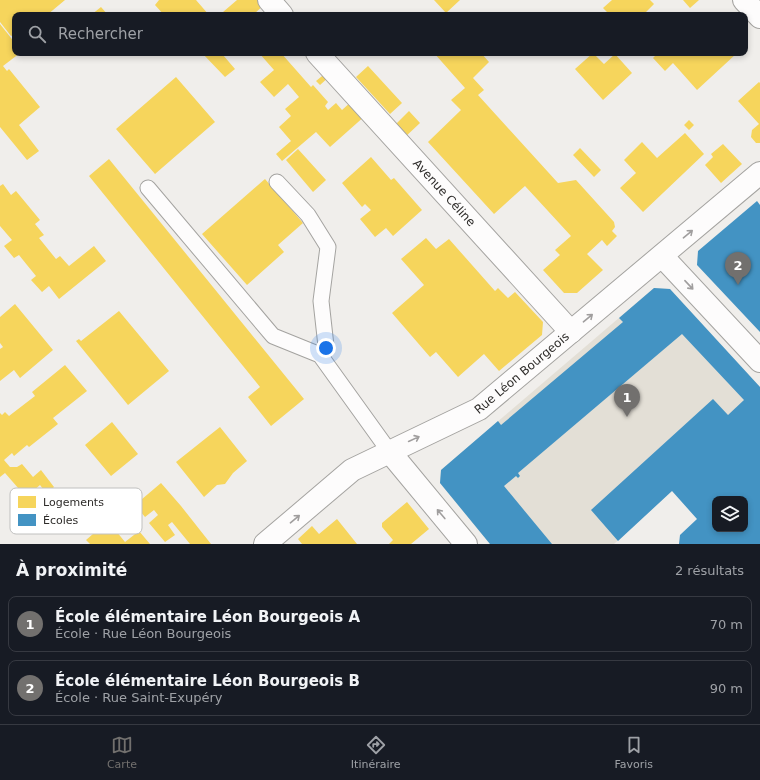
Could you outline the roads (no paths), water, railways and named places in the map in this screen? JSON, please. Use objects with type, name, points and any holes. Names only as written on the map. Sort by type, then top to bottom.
[{"type":"street","points":[[269,0],[279,12]]},
{"type":"street","points":[[744,0],[760,17]]},
{"type":"street","name":"Avenue Céline","points":[[320,56],[571,332]]},
{"type":"street","name":"Rue Léon Bourgeois","points":[[265,544],[352,470],[479,409],[760,173]]},
{"type":"street","points":[[662,256],[760,360]]},
{"type":"street","points":[[389,451],[466,544]]},
{"type":"lane","points":[[277,182],[308,215],[328,247],[322,301],[326,346],[320,355]]},
{"type":"lane","points":[[148,188],[273,336],[320,355],[389,451]]},
{"type":"place","name":"École élémentaire Léon Bourgeois B","points":[[738,285]]},
{"type":"place","name":"École élémentaire Léon Bourgeois A","points":[[627,417]]}]
